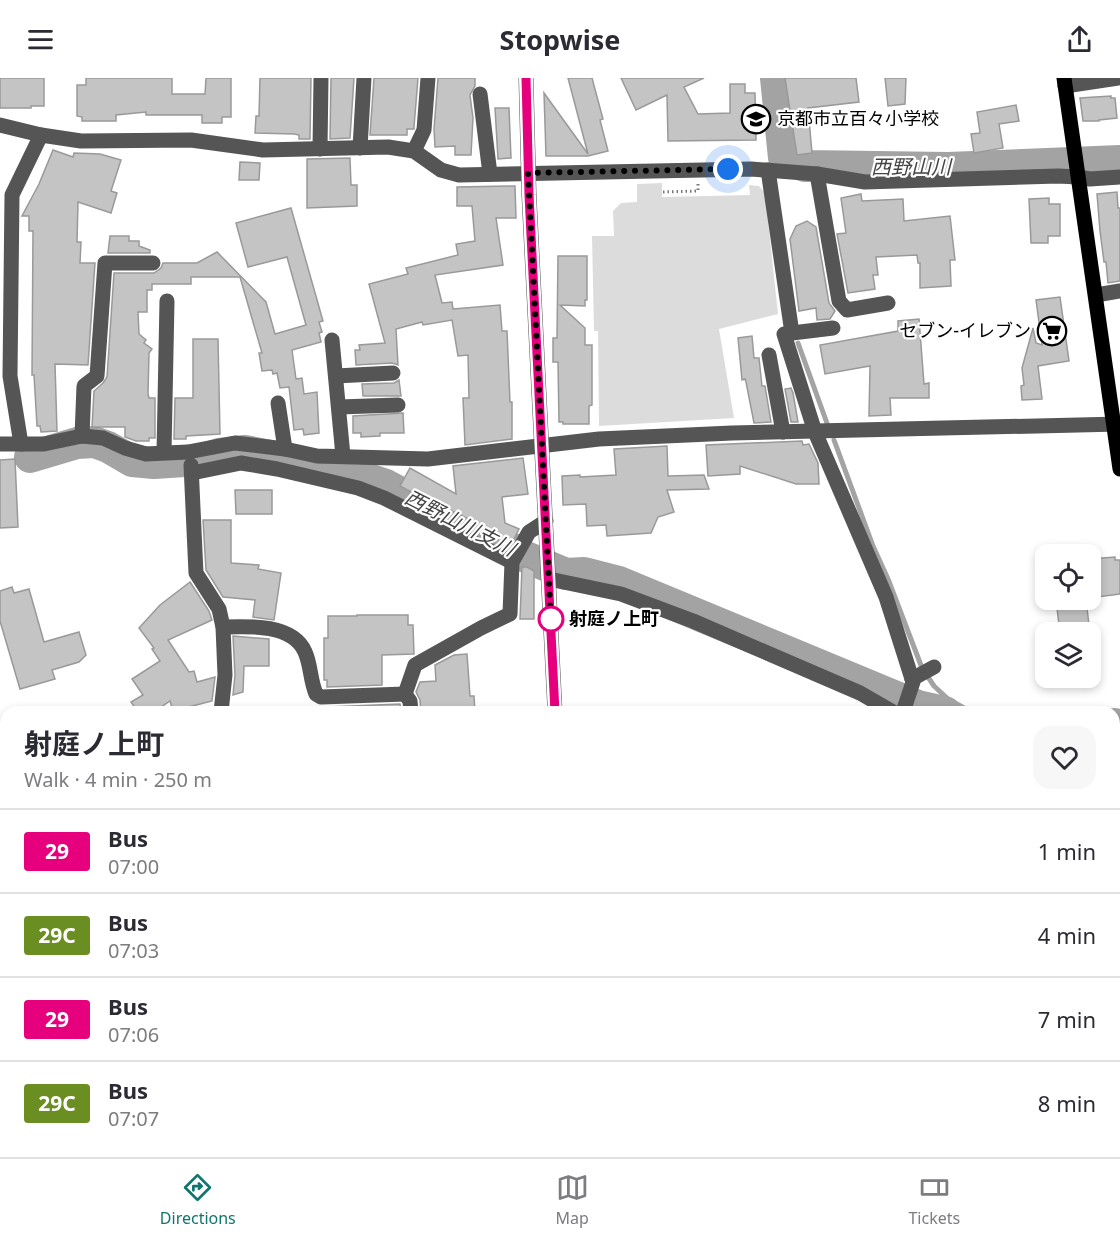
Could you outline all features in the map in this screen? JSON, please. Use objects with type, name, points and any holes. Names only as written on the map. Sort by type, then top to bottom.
[{"type":"main road","points":[[1065,82],[1117,424],[1120,469]]},
{"type":"street","points":[[320,149],[321,78]]},
{"type":"street","points":[[360,148],[364,78]]},
{"type":"street","points":[[414,151],[424,130],[428,78]]},
{"type":"street","points":[[526,78],[528,173],[555,706]]},
{"type":"street","points":[[1065,82],[1119,78]]},
{"type":"street","points":[[480,94],[490,174]]},
{"type":"street","points":[[0,124],[41,135],[81,141],[191,140],[263,150],[388,147],[414,151],[441,170],[459,174],[768,170],[817,174],[865,182],[1077,168],[1090,179],[1120,177]]},
{"type":"street","points":[[21,444],[10,375],[12,195],[41,135]]},
{"type":"street","points":[[768,170],[792,333]]},
{"type":"street","points":[[817,174],[839,301],[847,310],[888,303]]},
{"type":"street","points":[[82,436],[84,386],[97,376],[105,262],[153,263]]},
{"type":"street","points":[[1096,295],[1120,291]]},
{"type":"street","points":[[164,452],[167,301]]},
{"type":"street","points":[[833,328],[784,334],[815,432],[886,597],[913,682],[905,706]]},
{"type":"street","points":[[332,340],[343,456]]},
{"type":"street","points":[[769,355],[783,432]]},
{"type":"street","points":[[336,376],[393,373]]},
{"type":"street","points":[[278,403],[285,449]]},
{"type":"street","points":[[339,408],[398,405]]},
{"type":"street","points":[[0,444],[44,444],[82,436],[103,438],[146,454],[188,452],[241,445],[285,449],[317,456],[428,459],[599,439],[1117,424]]},
{"type":"street","points":[[241,445],[241,463]]},
{"type":"street","points":[[188,452],[192,473],[196,573],[219,609],[223,627],[225,675],[222,706]]},
{"type":"street","points":[[192,473],[241,463],[277,469],[370,492],[515,557]]},
{"type":"street","points":[[405,694],[415,665],[510,614],[515,557],[529,532],[546,521]]},
{"type":"street","points":[[548,570],[693,621],[860,693],[883,706]]},
{"type":"street","points":[[223,627],[279,631],[297,638],[306,652],[316,694],[321,697],[405,694]]},
{"type":"street","points":[[912,679],[934,667]]},
{"type":"street","points":[[405,694],[410,706]]},
{"type":"shaded area","points":[[662,183],[662,197],[750,195],[749,185],[759,186],[765,193],[778,314],[719,329],[734,418],[599,426],[598,331],[594,331],[592,236],[614,236],[613,211],[621,203],[637,202],[637,184]]},
{"type":"building","points":[[0,78],[44,78],[44,106],[0,108]]},
{"type":"building","points":[[86,78],[172,78],[172,94],[205,94],[206,78],[231,78],[231,117],[222,117],[222,123],[202,123],[202,115],[146,115],[146,112],[116,115],[116,121],[82,121],[82,117],[77,116],[77,85],[86,85]]},
{"type":"building","points":[[260,78],[311,78],[310,139],[299,139],[299,135],[294,134],[255,133],[256,116],[259,116]]},
{"type":"building","points":[[331,78],[354,78],[350,138],[330,139]]},
{"type":"building","points":[[374,78],[418,78],[414,129],[407,129],[407,135],[370,135]]},
{"type":"building","points":[[438,78],[475,78],[475,86],[470,95],[473,118],[471,155],[455,155],[455,146],[435,147]]},
{"type":"building","points":[[568,78],[592,78],[603,119],[600,120],[608,151],[588,156],[546,156],[544,93],[588,154]]},
{"type":"building","points":[[621,78],[704,78],[684,87],[698,114],[730,113],[730,84],[745,84],[745,93],[755,93],[756,140],[668,141],[667,95],[636,110]]},
{"type":"building","points":[[785,78],[856,78],[859,102],[808,108],[812,153],[797,155]]},
{"type":"building","points":[[885,78],[906,78],[905,104],[888,106]]},
{"type":"building","points":[[1111,96],[1115,98],[1117,118],[1083,121],[1080,98]]},
{"type":"building","points":[[1016,105],[1019,121],[999,124],[1003,148],[974,153],[971,134],[980,133],[977,112]]},
{"type":"building","points":[[495,108],[509,108],[511,158],[498,159]]},
{"type":"building","points":[[53,150],[73,157],[74,153],[100,154],[121,160],[111,191],[117,193],[111,213],[78,202],[77,242],[81,242],[80,263],[95,263],[88,365],[55,364],[57,431],[41,432],[40,426],[37,426],[34,375],[32,375],[33,231],[29,231],[29,216],[22,216]]},
{"type":"building","points":[[350,158],[351,185],[357,185],[357,206],[307,208],[307,159]]},
{"type":"building","points":[[240,162],[260,163],[259,180],[239,180]]},
{"type":"building","points":[[515,186],[516,218],[496,218],[503,265],[435,275],[442,303],[452,302],[453,309],[500,305],[502,331],[507,331],[512,439],[465,445],[463,398],[469,398],[468,355],[458,356],[452,320],[423,325],[422,322],[396,329],[398,365],[392,363],[356,365],[355,350],[360,350],[359,345],[385,343],[369,284],[408,274],[406,268],[458,255],[456,244],[475,241],[472,206],[457,206],[457,187]]},
{"type":"building","points":[[1117,192],[1118,208],[1120,208],[1120,281],[1108,283],[1097,194]]},
{"type":"building","points":[[861,194],[862,201],[903,199],[904,221],[950,216],[955,260],[950,260],[951,286],[920,288],[920,263],[918,263],[917,255],[876,257],[878,275],[873,275],[875,289],[848,293],[837,234],[846,233],[841,198]]},
{"type":"building","points":[[1049,198],[1049,204],[1060,204],[1060,236],[1048,236],[1048,243],[1031,243],[1029,199]]},
{"type":"building","points":[[291,208],[323,321],[319,322],[322,332],[319,333],[321,342],[292,350],[296,379],[302,378],[304,394],[317,392],[319,433],[304,435],[303,429],[294,430],[289,387],[280,388],[277,373],[273,374],[272,370],[262,371],[259,353],[262,353],[240,277],[191,277],[191,284],[152,284],[152,290],[147,290],[147,312],[138,312],[139,334],[146,340],[144,343],[152,349],[149,353],[148,394],[149,398],[155,398],[155,438],[149,438],[149,441],[136,441],[125,437],[125,427],[92,427],[94,391],[107,377],[114,273],[154,273],[161,268],[163,263],[197,263],[217,252],[266,302],[275,334],[306,325],[287,257],[248,267],[236,223]]},
{"type":"building","points":[[807,221],[816,227],[829,303],[835,311],[830,319],[817,320],[816,308],[799,311],[790,239],[796,226]]},
{"type":"building","points":[[110,236],[129,236],[129,241],[139,241],[139,246],[150,250],[150,253],[108,253]]},
{"type":"building","points":[[558,256],[587,256],[585,306],[560,305],[585,328],[585,345],[592,345],[592,405],[589,406],[589,424],[559,422],[558,362],[553,362],[553,338],[557,338]]},
{"type":"building","name":"セブン-イレブン","points":[[1060,297],[1069,361],[1038,366],[1042,399],[1022,400],[1021,386],[1024,385],[1022,368],[1033,328],[1036,343],[1042,345],[1036,300]]},
{"type":"building","points":[[919,319],[924,384],[929,383],[929,398],[890,398],[891,415],[869,416],[870,366],[825,374],[820,345],[898,331],[898,321]]},
{"type":"building","points":[[752,336],[754,358],[759,358],[762,386],[765,386],[771,422],[754,423],[746,382],[745,379],[742,380],[738,338]]},
{"type":"building","points":[[193,339],[218,339],[220,434],[174,439],[175,398],[193,398]]},
{"type":"building","points":[[399,380],[401,396],[363,396],[362,384],[394,383]]},
{"type":"building","points":[[791,388],[798,422],[791,422],[785,389]]},
{"type":"building","points":[[403,413],[404,433],[380,433],[380,436],[361,437],[361,433],[353,433],[353,416]]},
{"type":"building","points":[[802,441],[803,445],[809,444],[818,463],[819,484],[796,484],[740,466],[740,474],[708,476],[706,445]]},
{"type":"building","points":[[667,446],[668,476],[704,475],[709,489],[667,490],[674,512],[658,517],[651,533],[607,536],[606,525],[587,526],[586,504],[563,505],[562,476],[616,475],[614,449]]},
{"type":"building","points":[[523,458],[528,494],[502,497],[505,523],[519,529],[512,543],[476,525],[477,523],[446,508],[445,510],[400,486],[410,468],[456,494],[453,466]]},
{"type":"building","points":[[15,459],[18,527],[0,528],[0,460]]},
{"type":"building","points":[[235,490],[272,490],[272,514],[236,514]]},
{"type":"building","points":[[203,520],[231,520],[231,563],[259,565],[258,569],[281,573],[274,620],[253,617],[255,600],[223,597],[206,570]]},
{"type":"building","points":[[1115,557],[1115,560],[1120,560],[1120,594],[1101,597],[1101,558]]},
{"type":"building","points":[[522,567],[534,571],[534,619],[520,619]]},
{"type":"building","points":[[190,582],[209,611],[212,620],[168,640],[189,672],[194,671],[197,682],[215,677],[212,701],[192,706],[172,706],[170,701],[163,706],[134,706],[131,702],[143,695],[132,679],[160,661],[152,649],[154,648],[139,628],[160,605]]},
{"type":"building","points":[[12,587],[14,593],[29,589],[44,642],[79,632],[86,655],[79,662],[52,670],[55,679],[20,689],[0,621],[0,591]]},
{"type":"building","points":[[1057,610],[1087,610],[1089,622],[1059,622]]},
{"type":"building","points":[[408,615],[408,625],[413,625],[414,654],[382,655],[382,685],[327,687],[327,680],[324,680],[324,638],[328,638],[328,616]]},
{"type":"building","points":[[233,636],[269,639],[269,666],[244,666],[243,692],[233,695],[235,675]]},
{"type":"building","points":[[467,654],[470,696],[474,696],[475,706],[420,706],[416,692],[420,682],[436,681],[435,665],[454,655]]},
{"type":"building","points":[[400,704],[400,706],[351,706]]},
{"type":"waterway","name":"西野山川","points":[[776,78],[784,158],[805,166],[948,168],[1120,161]]},
{"type":"waterway","points":[[798,343],[828,426]]},
{"type":"waterway","points":[[834,440],[922,668],[934,686],[948,699],[960,706]]},
{"type":"waterway","name":"西野山川支川","points":[[30,457],[77,443],[94,442],[132,461],[154,463],[200,460],[219,454],[245,451],[362,477],[386,485],[499,541],[526,557],[566,574],[584,573],[619,582],[918,706]]},
{"type":"bus line","name":"29","points":[[526,78],[529,195],[555,706]]},
{"type":"place","name":"京都市立百々小学校","points":[[756,119]]},
{"type":"place","name":"セブン-イレブン","points":[[1052,331]]},
{"type":"place","name":"射庭ノ上町","points":[[551,619]]},
{"type":"route","points":[[551,619],[551,623],[528,173],[728,169]]}]
